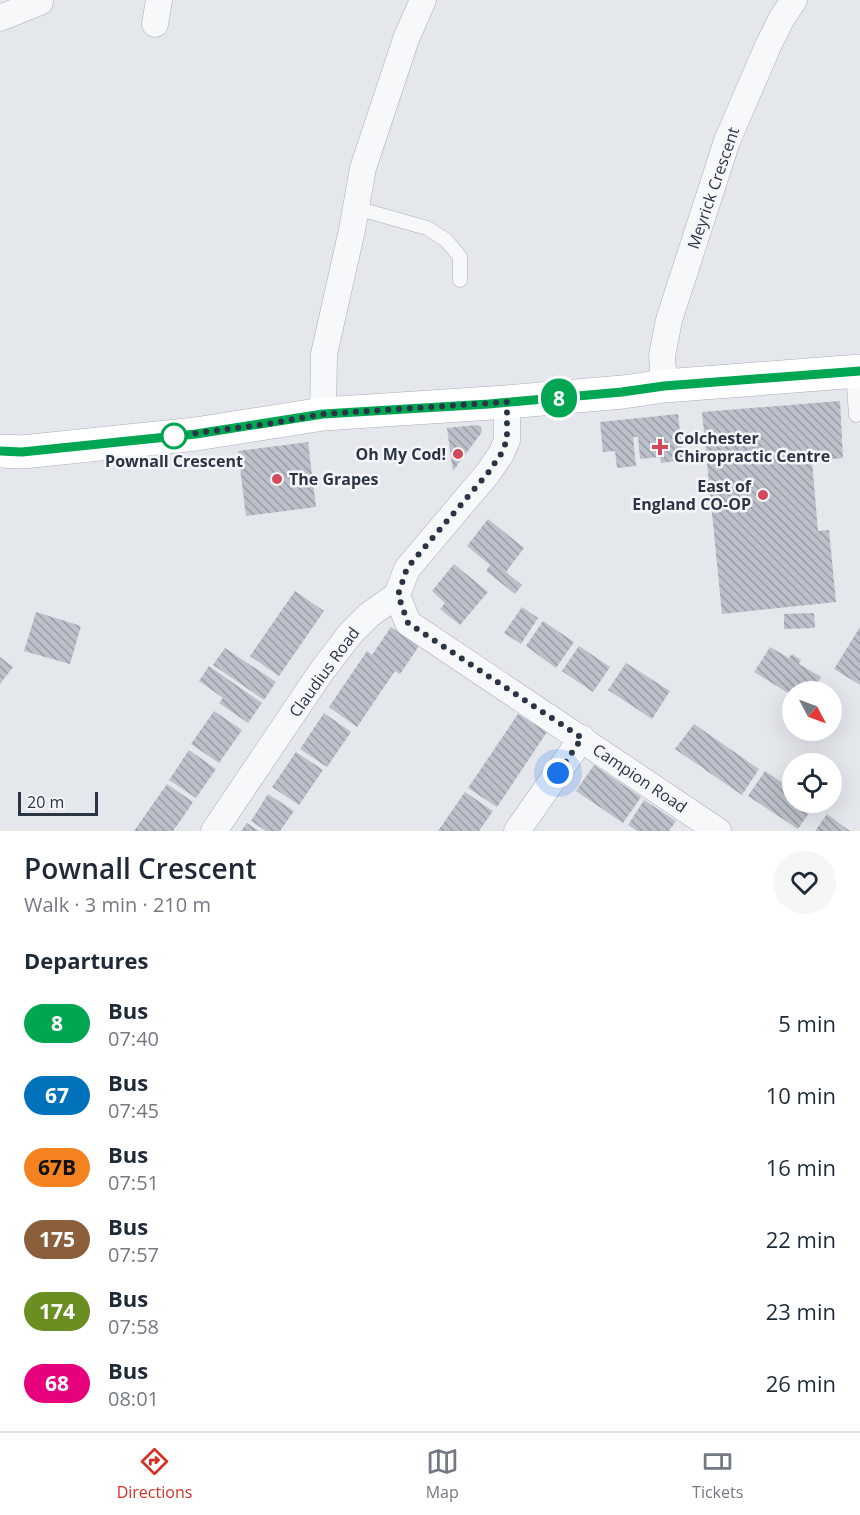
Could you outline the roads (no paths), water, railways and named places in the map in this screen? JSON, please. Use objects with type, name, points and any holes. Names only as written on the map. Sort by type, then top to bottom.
[{"type":"main road","points":[[0,451],[22,452],[196,434],[323,414],[507,402],[664,386],[856,372]]},
{"type":"street","points":[[323,414],[324,354],[363,168],[406,39],[423,0]]},
{"type":"street","name":"Meyrick Crescent","points":[[664,386],[662,356],[669,320],[727,141],[768,46],[794,0]]},
{"type":"street","points":[[0,18],[40,2]]},
{"type":"street","points":[[398,595],[407,568],[488,473],[501,454],[507,440],[507,402]]},
{"type":"street","name":"Campion Road","points":[[398,595],[408,623],[718,831]]},
{"type":"street","name":"Claudius Road","points":[[214,831],[321,672],[350,634],[369,615],[398,595]]},
{"type":"street","points":[[517,831],[582,738]]},
{"type":"lane","points":[[356,208],[427,228],[446,240],[460,256],[460,280]]},
{"type":"lane","points":[[856,372],[856,416]]},
{"type":"place","name":"Pownall Crescent","points":[[174,436]]},
{"type":"place","name":"Colchester Chiropractic Centre","points":[[660,447]]},
{"type":"place","name":"Oh My Cod!","points":[[458,454]]},
{"type":"place","name":"The Grapes","points":[[277,479]]},
{"type":"place","name":"East of England CO-OP","points":[[763,495]]}]
